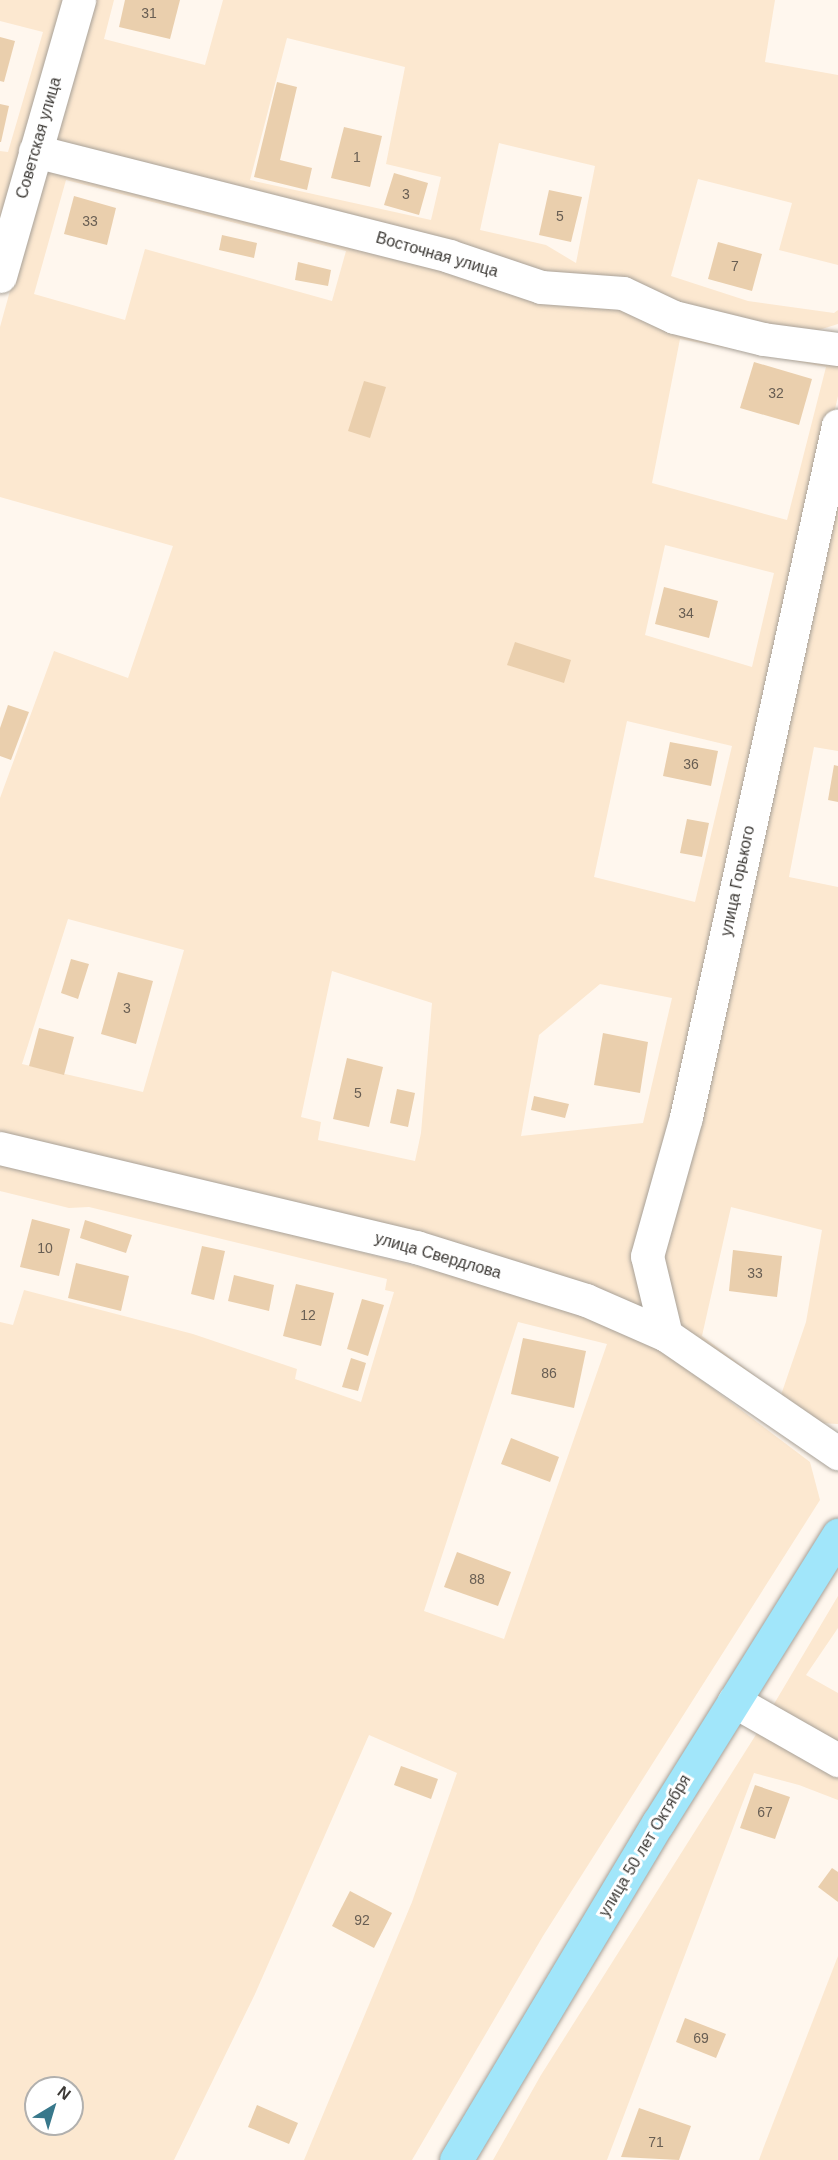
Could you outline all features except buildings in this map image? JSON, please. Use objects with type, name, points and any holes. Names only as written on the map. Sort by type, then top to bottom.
[{"type":"main road","name":"улица 50 лет Октября","points":[[456,2160],[734,1701],[838,1535]]},
{"type":"street","name":"Советская улица","points":[[0,276],[79,0]]},
{"type":"street","name":"Восточная улица","points":[[35,151],[449,256],[540,287],[623,293],[674,317],[763,339],[838,349]]},
{"type":"street","name":"улица Горького","points":[[666,1335],[647,1256],[687,1117],[838,425]]},
{"type":"street","name":"улица Свердлова","points":[[0,1148],[416,1247],[586,1300],[666,1335],[838,1454]]},
{"type":"street","points":[[734,1701],[838,1760]]},
{"type":"shaded area","points":[[0,0],[67,0],[0,235],[0,151],[8,152],[43,32],[0,21]]},
{"type":"shaded area","points":[[87,0],[114,0],[104,39],[205,65],[223,0],[775,0],[765,62],[838,75],[838,265],[779,250],[792,203],[698,179],[671,276],[748,301],[834,313],[838,310],[838,324],[803,335],[539,281],[45,147]],"holes":[[[287,38],[405,67],[386,164],[441,177],[431,220],[250,180]],[[499,143],[595,166],[576,263],[546,245],[480,230]]]},
{"type":"shaded area","points":[[45,164],[621,298],[838,360],[838,396],[753,769],[643,1307],[0,1136],[0,798],[54,651],[128,678],[173,546],[0,497],[0,327]],"holes":[[[66,180],[346,251],[332,301],[145,249],[125,320],[34,294]],[[680,339],[826,367],[787,520],[652,483]],[[665,545],[774,573],[752,667],[645,635]],[[627,721],[732,746],[695,902],[594,877]],[[68,919],[184,950],[143,1092],[22,1064]],[[332,971],[432,1003],[421,1133],[415,1161],[318,1140],[321,1122],[301,1117]],[[600,984],[672,998],[643,1123],[521,1136],[539,1035]]]},
{"type":"shaded area","points":[[838,502],[838,751],[814,747],[789,877],[838,887],[838,1424],[818,1423],[672,1326],[659,1282],[681,1160]],"holes":[[[731,1207],[822,1230],[806,1322],[781,1395],[702,1336]]]},
{"type":"shaded area","points":[[0,1161],[511,1290],[605,1320],[659,1348],[810,1462],[820,1500],[543,1936],[412,2160],[304,2160],[412,1902],[457,1773],[369,1735],[255,1994],[174,2160],[0,2160],[0,1322],[13,1325],[24,1290],[193,1334],[297,1369],[295,1379],[361,1402],[394,1292],[385,1290],[387,1279],[89,1207],[69,1208],[0,1191]],"holes":[[[518,1322],[607,1344],[504,1639],[424,1611]]]},
{"type":"shaded area","points":[[838,1596],[838,1628],[806,1675],[838,1693],[838,1745],[771,1709]]},
{"type":"shaded area","points":[[757,1733],[838,1770],[838,1800],[799,1785],[754,1773],[607,2160],[493,2160],[541,2075]]},
{"type":"shaded area","points":[[838,1956],[838,2160],[759,2160],[763,2149]]}]
